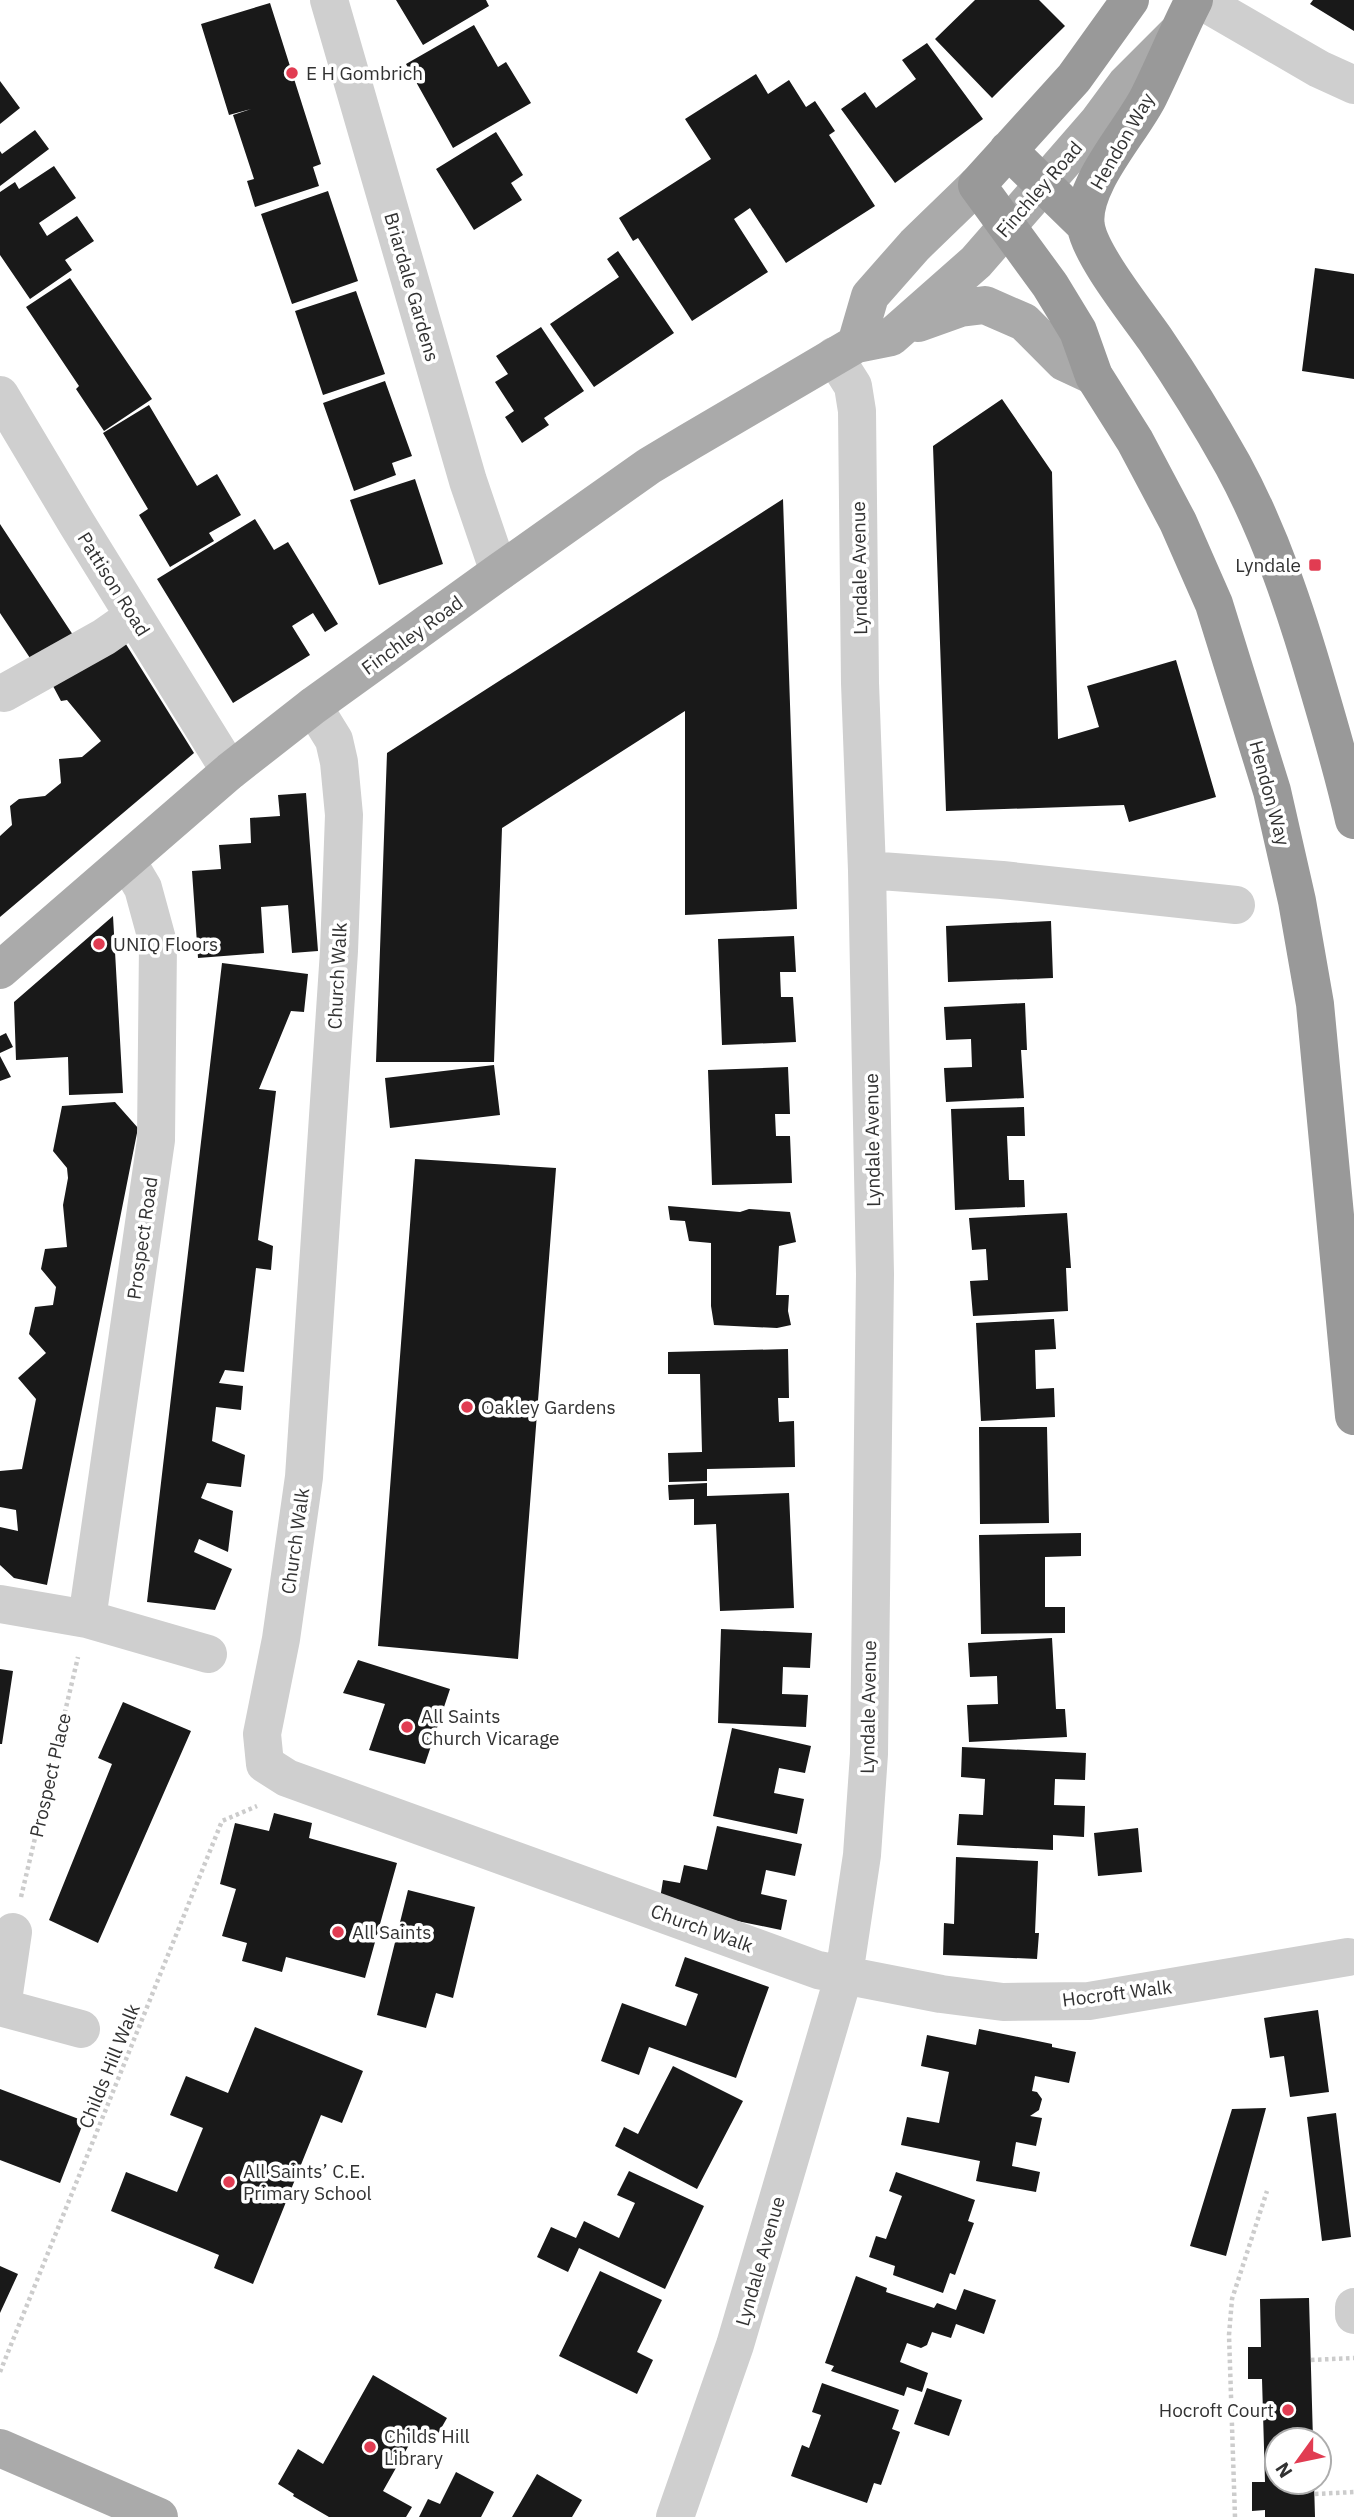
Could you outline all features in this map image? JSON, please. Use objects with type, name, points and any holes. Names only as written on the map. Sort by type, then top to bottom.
[{"type":"highway","points":[[976,186],[1074,78],[1130,0]]},
{"type":"highway","name":"Hendon Way","points":[[1086,226],[1087,204],[1102,167],[1135,122],[1186,16]]},
{"type":"highway","points":[[1008,150],[1086,226],[1105,267],[1206,418],[1235,469],[1262,527],[1298,618],[1344,776],[1354,820]]},
{"type":"highway","name":"Hendon Way","points":[[976,186],[1008,225],[1078,331],[1094,376],[1135,441],[1178,522],[1214,604],[1272,791],[1297,901],[1315,1004],[1354,1416]]},
{"type":"main road","name":"Finchley Road","points":[[0,970],[230,771],[313,706],[649,466],[860,346],[976,262],[1186,16]]},
{"type":"main road","points":[[860,346],[870,296],[915,245],[976,186]]},
{"type":"main road","points":[[860,346],[960,308],[985,305],[1024,322],[1064,362],[1094,376]]},
{"type":"main road","points":[[0,2448],[159,2517]]},
{"type":"street","name":"Briardale Gardens","points":[[329,0],[468,481],[499,572]]},
{"type":"street","points":[[1200,0],[1319,69],[1354,85]]},
{"type":"street","name":"Lyndale Avenue","points":[[675,2517],[735,2345],[844,1975],[862,1855],[869,1754],[875,1274],[856,411],[853,386],[860,346]]},
{"type":"street","name":"Pattison Road","points":[[0,395],[230,771]]},
{"type":"street","points":[[4,693],[104,637],[134,616]]},
{"type":"street","name":"Church Walk","points":[[313,706],[334,740],[340,775],[344,815],[339,951],[304,1476],[281,1639],[262,1734],[265,1764],[287,1778],[805,1965],[844,1975]]},
{"type":"street","name":"Prospect Road","points":[[88,1619],[156,1140],[158,943],[143,888],[127,861]]},
{"type":"street","points":[[867,870],[1002,880],[1237,905]]},
{"type":"street","points":[[0,1604],[88,1619],[208,1654]]},
{"type":"street","points":[[13,1932],[1,2007],[81,2029]]},
{"type":"street","name":"Hocroft Walk","points":[[844,1975],[941,1994],[1003,2002],[1089,2001],[1348,1957]]},
{"type":"street","points":[[1354,2307],[1354,2315]]},
{"type":"path","name":"Prospect Place","points":[[13,1932],[88,1619]]},
{"type":"path","name":"Childs Hill Walk","points":[[0,2372],[222,1821],[260,1804]]},
{"type":"path","points":[[1235,2517],[1229,2335],[1232,2299],[1267,2191]]},
{"type":"path","points":[[1311,2360],[1354,2358]]},
{"type":"path","points":[[1333,2493],[1354,2492]]},
{"type":"building","points":[[396,0],[486,0],[489,6],[423,45]]},
{"type":"building","points":[[975,0],[1039,0],[1065,26],[992,98],[935,39]]},
{"type":"building","points":[[1313,0],[1354,0],[1354,31],[1310,4]]},
{"type":"building","points":[[270,3],[321,164],[313,167],[319,186],[255,207],[247,181],[254,179],[233,115],[251,109],[229,115],[201,24]]},
{"type":"building","points":[[474,25],[498,67],[506,62],[531,103],[453,148],[406,64]]},
{"type":"building","points":[[927,43],[983,119],[895,183],[841,109],[865,92],[876,108],[916,79],[902,60]]},
{"type":"building","points":[[756,74],[768,94],[789,80],[806,107],[815,101],[835,131],[829,135],[875,206],[786,263],[750,208],[734,219],[768,272],[692,321],[638,238],[633,241],[619,218],[711,159],[685,119]]},
{"type":"building","points":[[0,81],[20,108],[0,124]]},
{"type":"building","points":[[35,130],[49,149],[0,186],[0,151],[2,154]]},
{"type":"building","points":[[496,132],[523,175],[511,183],[522,200],[474,230],[436,169]]},
{"type":"building","points":[[54,166],[76,198],[39,223],[47,236],[77,216],[94,241],[65,260],[72,270],[30,299],[0,255],[0,192],[15,182],[19,189]]},
{"type":"building","points":[[328,191],[358,281],[292,304],[261,214]]},
{"type":"building","points":[[618,251],[674,333],[594,387],[550,324],[619,277],[607,259]]},
{"type":"building","points":[[1315,268],[1354,274],[1354,379],[1302,371]]},
{"type":"building","points":[[70,278],[152,399],[104,431],[76,389],[79,386],[26,307]]},
{"type":"building","points":[[356,291],[385,374],[323,395],[295,311]]},
{"type":"building","points":[[541,327],[584,391],[544,418],[549,425],[522,443],[505,417],[514,411],[495,382],[508,374],[496,356]]},
{"type":"building","points":[[385,381],[412,456],[392,463],[396,475],[354,491],[323,403]]},
{"type":"building","points":[[1002,399],[1052,472],[1058,739],[1099,727],[1087,686],[1176,660],[1216,797],[1129,822],[1124,805],[946,811],[933,446]]},
{"type":"building","points":[[149,405],[197,486],[217,474],[241,515],[209,533],[214,541],[170,567],[139,515],[148,509],[103,433]]},
{"type":"building","points":[[415,479],[443,564],[379,585],[350,500]]},
{"type":"building","points":[[783,499],[797,909],[685,915],[685,711],[502,828],[494,1062],[376,1062],[387,753]]},
{"type":"building","points":[[255,519],[274,550],[288,542],[338,624],[325,632],[313,613],[292,626],[310,655],[233,703],[157,579]]},
{"type":"building","points":[[0,524],[73,635],[32,661],[0,613]]},
{"type":"building","points":[[119,633],[194,753],[0,917],[0,836],[12,825],[10,806],[19,799],[45,796],[61,783],[59,759],[82,757],[101,741],[67,700],[61,701],[46,673]]},
{"type":"building","points":[[306,793],[318,951],[292,953],[288,905],[261,907],[264,953],[198,958],[192,871],[221,869],[219,845],[251,843],[250,818],[280,816],[278,795]]},
{"type":"building","points":[[113,916],[123,1093],[69,1095],[68,1057],[16,1060],[14,1002]]},
{"type":"building","points":[[1051,921],[1053,978],[948,982],[946,926]]},
{"type":"building","points":[[794,936],[796,972],[780,972],[781,997],[793,997],[796,1042],[722,1045],[718,939]]},
{"type":"building","points":[[222,963],[308,974],[304,1012],[291,1011],[259,1089],[276,1091],[258,1240],[273,1246],[271,1270],[256,1268],[244,1372],[225,1370],[219,1383],[243,1386],[241,1410],[216,1407],[212,1441],[245,1455],[241,1487],[207,1483],[201,1498],[233,1511],[228,1552],[199,1539],[194,1552],[232,1569],[215,1610],[147,1602]]},
{"type":"building","points":[[1025,1003],[1027,1050],[1021,1050],[1024,1098],[946,1102],[944,1068],[972,1067],[971,1039],[946,1040],[944,1007]]},
{"type":"building","points":[[6,1033],[13,1047],[0,1053],[0,1036]]},
{"type":"building","points":[[0,1056],[11,1077],[0,1081]]},
{"type":"building","points":[[494,1065],[500,1115],[390,1128],[385,1078]]},
{"type":"building","points":[[788,1067],[790,1114],[775,1114],[776,1136],[790,1136],[792,1183],[712,1185],[708,1070]]},
{"type":"building","points":[[115,1102],[138,1128],[47,1585],[14,1578],[0,1565],[0,1527],[18,1531],[16,1510],[0,1507],[0,1471],[22,1469],[36,1399],[18,1378],[46,1353],[29,1334],[35,1307],[53,1305],[56,1287],[41,1269],[45,1249],[67,1247],[63,1205],[67,1168],[53,1151],[62,1106]]},
{"type":"building","points":[[1024,1107],[1025,1136],[1007,1136],[1009,1180],[1024,1180],[1025,1207],[955,1210],[951,1109]]},
{"type":"building","name":"Oakley Gardens","points":[[415,1159],[556,1168],[518,1659],[378,1646]]},
{"type":"building","points":[[668,1206],[740,1212],[749,1209],[790,1212],[796,1242],[779,1246],[776,1295],[789,1295],[791,1325],[777,1328],[714,1325],[711,1306],[711,1243],[689,1241],[685,1221],[670,1220]]},
{"type":"building","points":[[1067,1213],[1071,1268],[1066,1268],[1068,1311],[973,1316],[970,1281],[988,1280],[986,1249],[972,1250],[969,1218]]},
{"type":"building","points":[[1054,1319],[1056,1349],[1035,1350],[1036,1389],[1054,1388],[1055,1417],[981,1421],[976,1323]]},
{"type":"building","points":[[788,1349],[789,1398],[778,1398],[779,1422],[794,1421],[795,1467],[707,1469],[707,1481],[669,1482],[668,1453],[702,1452],[700,1374],[668,1374],[668,1352]]},
{"type":"building","points":[[979,1427],[1047,1427],[1049,1523],[980,1524]]},
{"type":"building","points":[[707,1483],[707,1496],[789,1493],[794,1608],[720,1611],[716,1524],[694,1525],[694,1499],[669,1500],[668,1485]]},
{"type":"building","points":[[1081,1533],[1081,1556],[1045,1557],[1045,1607],[1065,1607],[1065,1633],[981,1634],[979,1535]]},
{"type":"building","points":[[721,1629],[812,1633],[810,1668],[783,1667],[782,1694],[808,1695],[806,1727],[718,1723]]},
{"type":"building","points":[[1052,1638],[1056,1709],[1065,1709],[1067,1737],[969,1742],[967,1705],[998,1704],[997,1676],[970,1677],[968,1643]]},
{"type":"building","name":"All Saints Church Vicarage","points":[[358,1660],[450,1689],[425,1764],[369,1750],[385,1704],[343,1693]]},
{"type":"building","points":[[0,1669],[13,1671],[2,1744],[0,1744]]},
{"type":"building","points":[[123,1702],[191,1731],[98,1943],[49,1920],[112,1764],[98,1758]]},
{"type":"building","points":[[732,1728],[811,1746],[805,1773],[779,1768],[774,1793],[804,1799],[797,1834],[713,1816]]},
{"type":"building","points":[[962,1747],[1086,1753],[1085,1780],[1055,1779],[1054,1805],[1085,1806],[1084,1837],[1053,1835],[1053,1850],[957,1845],[959,1814],[983,1815],[985,1779],[961,1777]]},
{"type":"building","points":[[274,1813],[312,1823],[309,1838],[397,1863],[365,1978],[286,1957],[282,1972],[242,1961],[247,1943],[222,1936],[236,1889],[220,1884],[235,1823],[269,1831]]},
{"type":"building","points":[[717,1826],[802,1844],[795,1876],[766,1870],[761,1894],[787,1900],[781,1930],[659,1905],[663,1880],[680,1883],[684,1865],[707,1870]]},
{"type":"building","points":[[1138,1828],[1142,1872],[1098,1876],[1094,1833]]},
{"type":"building","points":[[956,1857],[1038,1861],[1035,1933],[1039,1933],[1037,1959],[943,1955],[944,1923],[954,1924]]},
{"type":"building","points":[[408,1890],[475,1907],[453,1998],[436,1993],[426,2028],[377,2015]]},
{"type":"building","points":[[685,1957],[769,1987],[736,2078],[649,2047],[639,2075],[601,2061],[622,2003],[686,2026],[698,1994],[675,1986]]},
{"type":"building","points":[[1318,2010],[1329,2092],[1290,2097],[1284,2056],[1270,2058],[1264,2018]]},
{"type":"building","points":[[255,2027],[363,2071],[342,2123],[321,2115],[253,2284],[214,2268],[219,2255],[111,2211],[126,2172],[177,2192],[203,2128],[170,2115],[186,2076],[228,2093]]},
{"type":"building","points":[[979,2029],[1052,2044],[1052,2047],[1076,2052],[1069,2083],[1035,2076],[1032,2091],[1037,2092],[1042,2099],[1039,2110],[1030,2116],[1042,2118],[1036,2146],[1016,2142],[1012,2166],[1040,2172],[1036,2192],[976,2181],[980,2161],[901,2145],[907,2117],[939,2123],[949,2072],[921,2066],[927,2035],[976,2045]]},
{"type":"building","points":[[673,2066],[743,2101],[697,2189],[615,2146],[624,2127],[638,2134]]},
{"type":"building","points":[[0,2089],[84,2121],[60,2183],[0,2160]]},
{"type":"building","points":[[1266,2108],[1226,2256],[1190,2246],[1232,2109]]},
{"type":"building","points":[[1336,2113],[1351,2237],[1322,2241],[1307,2117]]},
{"type":"building","points":[[629,2171],[704,2206],[665,2289],[579,2248],[568,2272],[537,2257],[551,2227],[576,2238],[584,2221],[619,2238],[635,2203],[617,2195]]},
{"type":"building","points":[[896,2172],[975,2200],[968,2221],[974,2223],[955,2275],[950,2273],[943,2293],[893,2275],[895,2266],[869,2257],[876,2236],[886,2239],[902,2196],[889,2191]]},
{"type":"building","points":[[0,2266],[18,2274],[0,2313]]},
{"type":"building","points":[[600,2271],[662,2300],[637,2352],[653,2360],[637,2394],[559,2356]]},
{"type":"building","points":[[856,2276],[887,2288],[886,2292],[934,2308],[937,2303],[956,2310],[964,2289],[996,2300],[984,2334],[956,2324],[951,2338],[932,2332],[927,2345],[921,2348],[907,2343],[900,2362],[928,2373],[922,2392],[907,2387],[904,2396],[831,2371],[834,2366],[825,2363]]},
{"type":"building","name":"Hocroft Court","points":[[1309,2298],[1313,2426],[1263,2426],[1262,2379],[1248,2379],[1248,2347],[1261,2347],[1260,2299]]},
{"type":"building","name":"Childs Hill Library","points":[[373,2375],[447,2418],[431,2446],[414,2436],[383,2491],[412,2507],[406,2517],[329,2517],[278,2484],[298,2449],[323,2464]]},
{"type":"building","points":[[822,2383],[899,2410],[892,2429],[900,2432],[881,2485],[874,2483],[867,2503],[791,2476],[802,2445],[809,2448],[821,2415],[812,2412]]},
{"type":"building","points":[[927,2388],[962,2400],[949,2436],[914,2424]]},
{"type":"building","points":[[456,2472],[494,2492],[481,2517],[419,2517],[428,2499],[440,2504]]},
{"type":"building","points":[[537,2474],[582,2500],[572,2517],[512,2517]]},
{"type":"building","name":"Hocroft Court","points":[[1252,2482],[1263,2482],[1263,2496],[1314,2496],[1315,2517],[1265,2517],[1265,2510],[1252,2511]]},
{"type":"place","name":"E H Gombrich","points":[[292,73]]},
{"type":"place","name":"Lyndale","points":[[1315,565]]},
{"type":"place","name":"UNIQ Floors","points":[[99,944]]},
{"type":"place","name":"Oakley Gardens","points":[[467,1407]]},
{"type":"place","name":"All Saints Church Vicarage","points":[[407,1727]]},
{"type":"place","name":"All Saints","points":[[338,1932]]},
{"type":"place","name":"All Saints’ C.E. Primary School","points":[[229,2182]]},
{"type":"place","name":"Hocroft Court","points":[[1288,2410]]},
{"type":"place","name":"Childs Hill Library","points":[[370,2447]]}]
